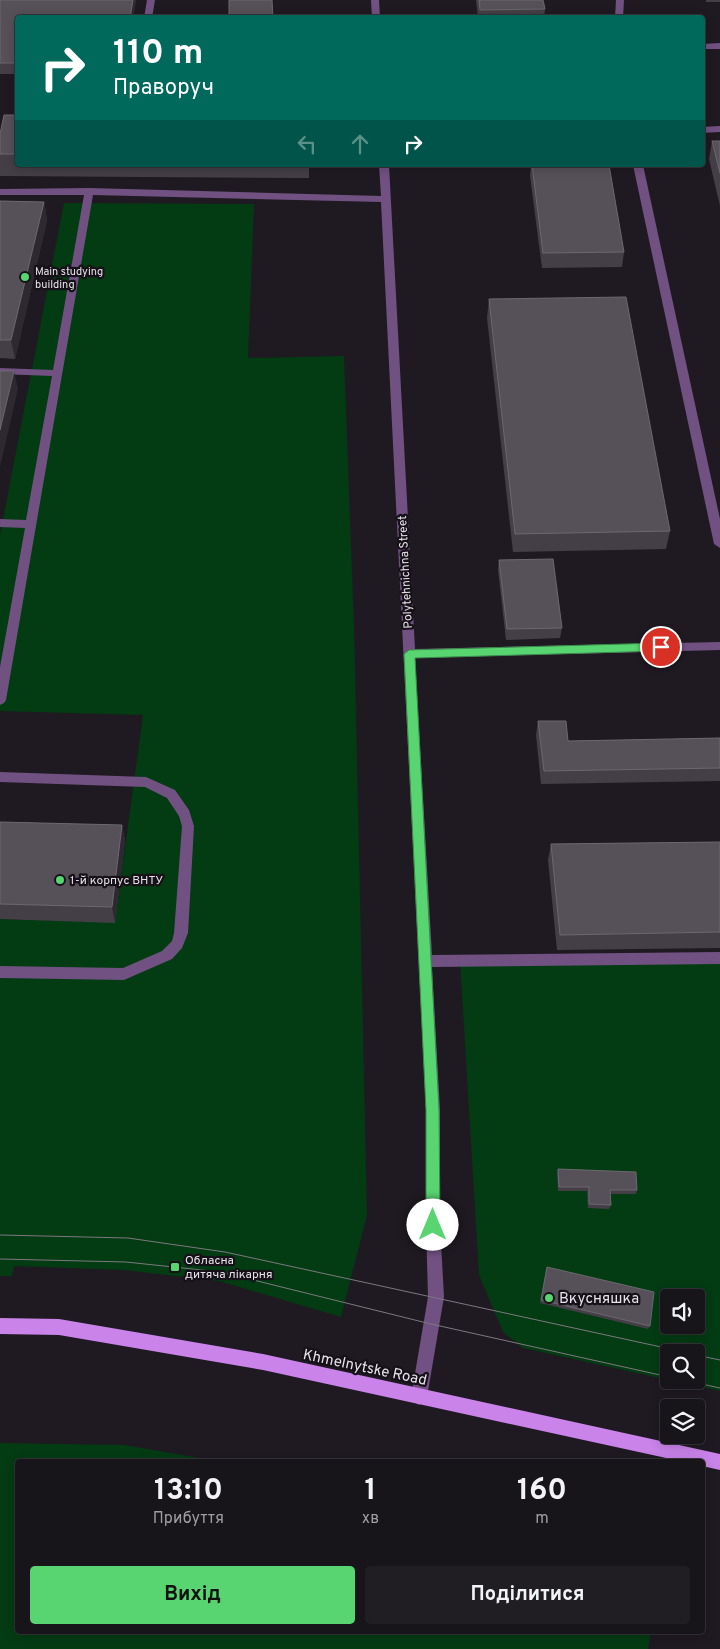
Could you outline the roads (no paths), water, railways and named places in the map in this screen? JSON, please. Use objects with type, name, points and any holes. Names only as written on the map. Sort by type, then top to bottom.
[{"type":"main road","name":"Khmelnytske Road","points":[[0,1326],[68,1329],[263,1362],[720,1462]]},
{"type":"street","points":[[148,15],[151,0]]},
{"type":"street","points":[[375,0],[376,15]]},
{"type":"street","points":[[619,15],[620,0]]},
{"type":"street","points":[[705,47],[720,46]]},
{"type":"street","points":[[705,130],[720,129]]},
{"type":"street","name":"Polytehnichna Street","points":[[384,167],[433,1110],[433,1225],[436,1297],[420,1397]]},
{"type":"street","points":[[638,167],[720,544]]},
{"type":"street","points":[[0,192],[89,191],[386,199]]},
{"type":"street","points":[[0,700],[89,191]]},
{"type":"street","points":[[0,371],[56,373]]},
{"type":"street","points":[[0,523],[30,524]]},
{"type":"street","points":[[409,654],[720,646]]},
{"type":"street","points":[[0,777],[146,782],[170,794],[185,814],[188,826],[180,933],[177,944],[167,955],[124,974],[0,972]]},
{"type":"street","points":[[425,961],[720,958]]},
{"type":"tram line","points":[[0,1235],[128,1238],[225,1252],[660,1347]]},
{"type":"tram line","points":[[0,1259],[126,1262],[221,1272],[431,1324],[660,1375]]},
{"type":"tram line","points":[[705,1357],[720,1360]]},
{"type":"tram line","points":[[705,1385],[720,1388]]},
{"type":"place","name":"Main studying building","points":[[25,277]]},
{"type":"place","name":"1-й корпус ВНТУ","points":[[60,880]]},
{"type":"place","name":"Обласна дитяча лікарня","points":[[175,1267]]},
{"type":"place","name":"Вкусняшка","points":[[549,1298]]}]
